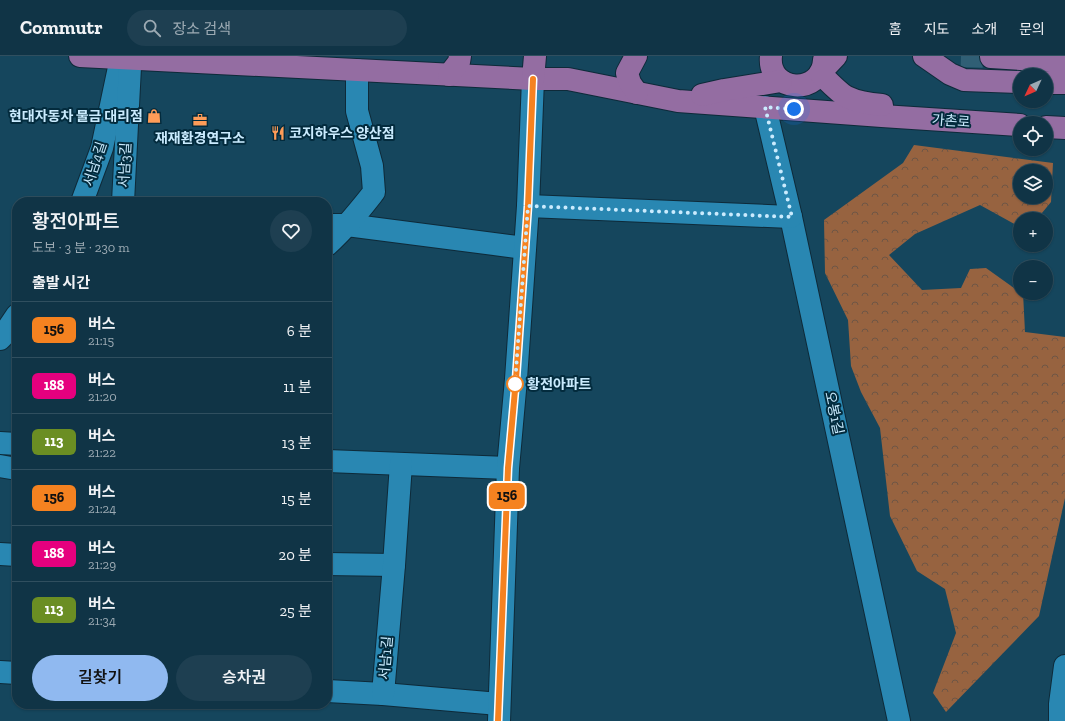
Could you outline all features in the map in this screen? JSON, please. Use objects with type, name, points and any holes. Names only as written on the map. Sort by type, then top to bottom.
[{"type":"main road","points":[[449,75],[459,62],[460,56]]},
{"type":"main road","points":[[533,79],[534,56]]},
{"type":"main road","points":[[636,56],[627,73],[630,83],[636,93]]},
{"type":"main road","points":[[771,56],[771,67],[775,75],[790,85],[798,86],[815,80],[822,65],[836,56]]},
{"type":"main road","points":[[924,56],[950,74],[964,80],[1013,82]]},
{"type":"main road","points":[[949,56],[956,77]]},
{"type":"main road","name":"가촌로","points":[[112,57],[449,75],[568,79],[678,100],[1013,125]]},
{"type":"main road","points":[[991,57],[1065,62]]},
{"type":"main road","points":[[822,65],[829,82],[846,96],[869,104],[902,108],[983,112],[1013,124]]},
{"type":"main road","points":[[678,100],[724,90],[782,81]]},
{"type":"main road","points":[[1053,83],[1065,83]]},
{"type":"main road","points":[[1053,127],[1065,128]]},
{"type":"street","name":"서남4길","points":[[84,197],[102,148],[112,57]]},
{"type":"street","name":"서남3길","points":[[112,57],[123,197]]},
{"type":"street","points":[[332,235],[337,225],[354,218],[374,192],[372,166],[357,112],[357,70]]},
{"type":"street","points":[[383,694],[499,712],[508,468],[516,379],[528,206],[533,79]]},
{"type":"street","name":"오봉1길","points":[[765,107],[792,217],[899,721]]},
{"type":"street","points":[[528,206],[792,217]]},
{"type":"street","points":[[337,225],[525,248]]},
{"type":"street","points":[[0,339],[12,322]]},
{"type":"street","points":[[0,443],[12,444]]},
{"type":"street","points":[[332,462],[508,468]]},
{"type":"street","name":"서남1길","points":[[332,691],[383,694],[401,464]]},
{"type":"street","points":[[0,466],[12,468]]},
{"type":"street","points":[[0,554],[12,555]]},
{"type":"street","points":[[332,564],[394,565]]},
{"type":"street","points":[[1060,721],[1060,704],[1065,666]]},
{"type":"street","points":[[0,672],[12,673]]},
{"type":"green space","points":[[914,145],[1053,163],[1013,164],[1013,204],[1049,204],[1043,212],[1013,212],[1013,223],[980,205],[915,234],[889,255],[922,290],[961,288],[970,269],[986,268],[1013,287],[1013,300],[1023,300],[1025,332],[1065,337],[1065,498],[1039,616],[946,712],[933,693],[956,633],[945,589],[917,571],[890,516],[880,428],[861,392],[851,366],[848,320],[825,273],[824,220],[903,163]]},
{"type":"tunnel","points":[[961,56],[991,57]]},
{"type":"bus line","name":"156","points":[[498,721],[508,468],[516,379],[528,206],[533,79]]},
{"type":"place","name":"현대자동차 물금 대리점","points":[[154,116]]},
{"type":"place","name":"재재환경연구소","points":[[200,120]]},
{"type":"place","name":"코지하우스 양산점","points":[[278,133]]},
{"type":"place","name":"황전아파트","points":[[515,384]]},
{"type":"route","points":[[515,384],[528,206],[792,217],[765,107],[794,109]]}]
